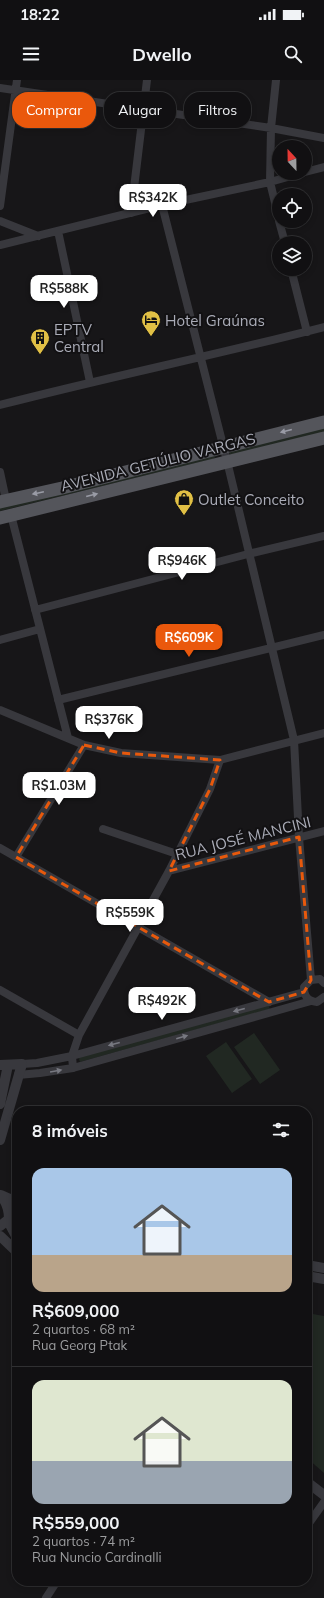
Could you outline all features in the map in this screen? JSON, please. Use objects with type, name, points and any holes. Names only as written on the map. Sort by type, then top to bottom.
[{"type":"main road","name":"AVENIDA GETÚLIO VARGAS","points":[[3,501],[62,488],[324,422]]},
{"type":"main road","name":"AVENIDA GETÚLIO VARGAS","points":[[5,516],[324,438]]},
{"type":"street","points":[[0,206],[17,80]]},
{"type":"street","points":[[145,92],[147,80]]},
{"type":"street","points":[[272,190],[270,182],[271,128],[276,80]]},
{"type":"street","points":[[0,88],[104,104]]},
{"type":"street","points":[[176,115],[271,128],[324,138]]},
{"type":"street","points":[[131,213],[141,128]]},
{"type":"street","points":[[312,170],[324,167]]},
{"type":"street","points":[[0,245],[162,205],[277,180]]},
{"type":"street","points":[[162,205],[227,461],[248,554],[294,740],[299,837],[311,980]]},
{"type":"street","points":[[0,221],[38,236]]},
{"type":"street","points":[[58,231],[90,382]]},
{"type":"street","points":[[293,276],[307,332]]},
{"type":"street","points":[[0,405],[90,382],[324,327]]},
{"type":"street","points":[[0,472],[3,501]]},
{"type":"street","points":[[5,516],[35,610],[68,738]]},
{"type":"street","points":[[35,610],[248,554],[324,536]]},
{"type":"street","points":[[0,640],[40,629]]},
{"type":"street","points":[[58,700],[324,635]]},
{"type":"street","points":[[0,710],[84,745],[120,753],[220,760],[324,733]]},
{"type":"street","points":[[16,857],[84,745]]},
{"type":"street","points":[[73,1068],[72,1056],[79,1035],[169,871],[210,789],[220,760]]},
{"type":"street","points":[[103,829],[177,854]]},
{"type":"street","name":"RUA JOSÉ MANCINI","points":[[169,871],[299,837],[324,832]]},
{"type":"street","points":[[0,848],[269,1002]]},
{"type":"street","points":[[323,980],[311,980],[304,987],[304,992],[305,997],[311,1001],[317,1002],[324,998]]},
{"type":"street","points":[[0,990],[79,1035]]},
{"type":"street","points":[[4,1071],[22,1064],[37,1063],[72,1056],[304,992]]},
{"type":"street","points":[[4,1071],[18,1075],[73,1068],[311,1001]]},
{"type":"street","points":[[0,1140],[22,1064]]},
{"type":"street","points":[[0,1104],[4,1071]]},
{"type":"street","points":[[0,1195],[12,1200]]},
{"type":"street","points":[[0,1195],[7,1206],[9,1221]]},
{"type":"street","points":[[0,1236],[12,1247]]},
{"type":"street","points":[[312,1266],[324,1268]]},
{"type":"street","points":[[312,1277],[324,1279]]},
{"type":"street","points":[[312,1486],[324,1495]]},
{"type":"street","points":[[312,1519],[324,1502]]},
{"type":"street","points":[[46,1598],[54,1586]]},
{"type":"highlighted area","points":[[84,745],[121,753],[220,760],[210,789],[169,871],[299,837],[311,980],[304,992],[269,1002],[16,857]]},
{"type":"shaded area","points":[[324,427],[324,432],[231,455],[229,452]]},
{"type":"shaded area","points":[[218,455],[213,459],[0,511],[0,506]]},
{"type":"shaded area","points":[[268,1005],[270,1009],[80,1062],[79,1059],[80,1056]]},
{"type":"shaded area","points":[[254,1033],[280,1070],[260,1084],[234,1047]]},
{"type":"shaded area","points":[[226,1042],[252,1079],[232,1093],[206,1056]]},
{"type":"shaded area","points":[[312,1314],[324,1316],[324,1473],[312,1462]]},
{"type":"place","name":"Hotel Graúnas","points":[[151,337]]},
{"type":"place","name":"EPTV Central","points":[[40,355]]},
{"type":"place","name":"Outlet Conceito","points":[[184,516]]}]
